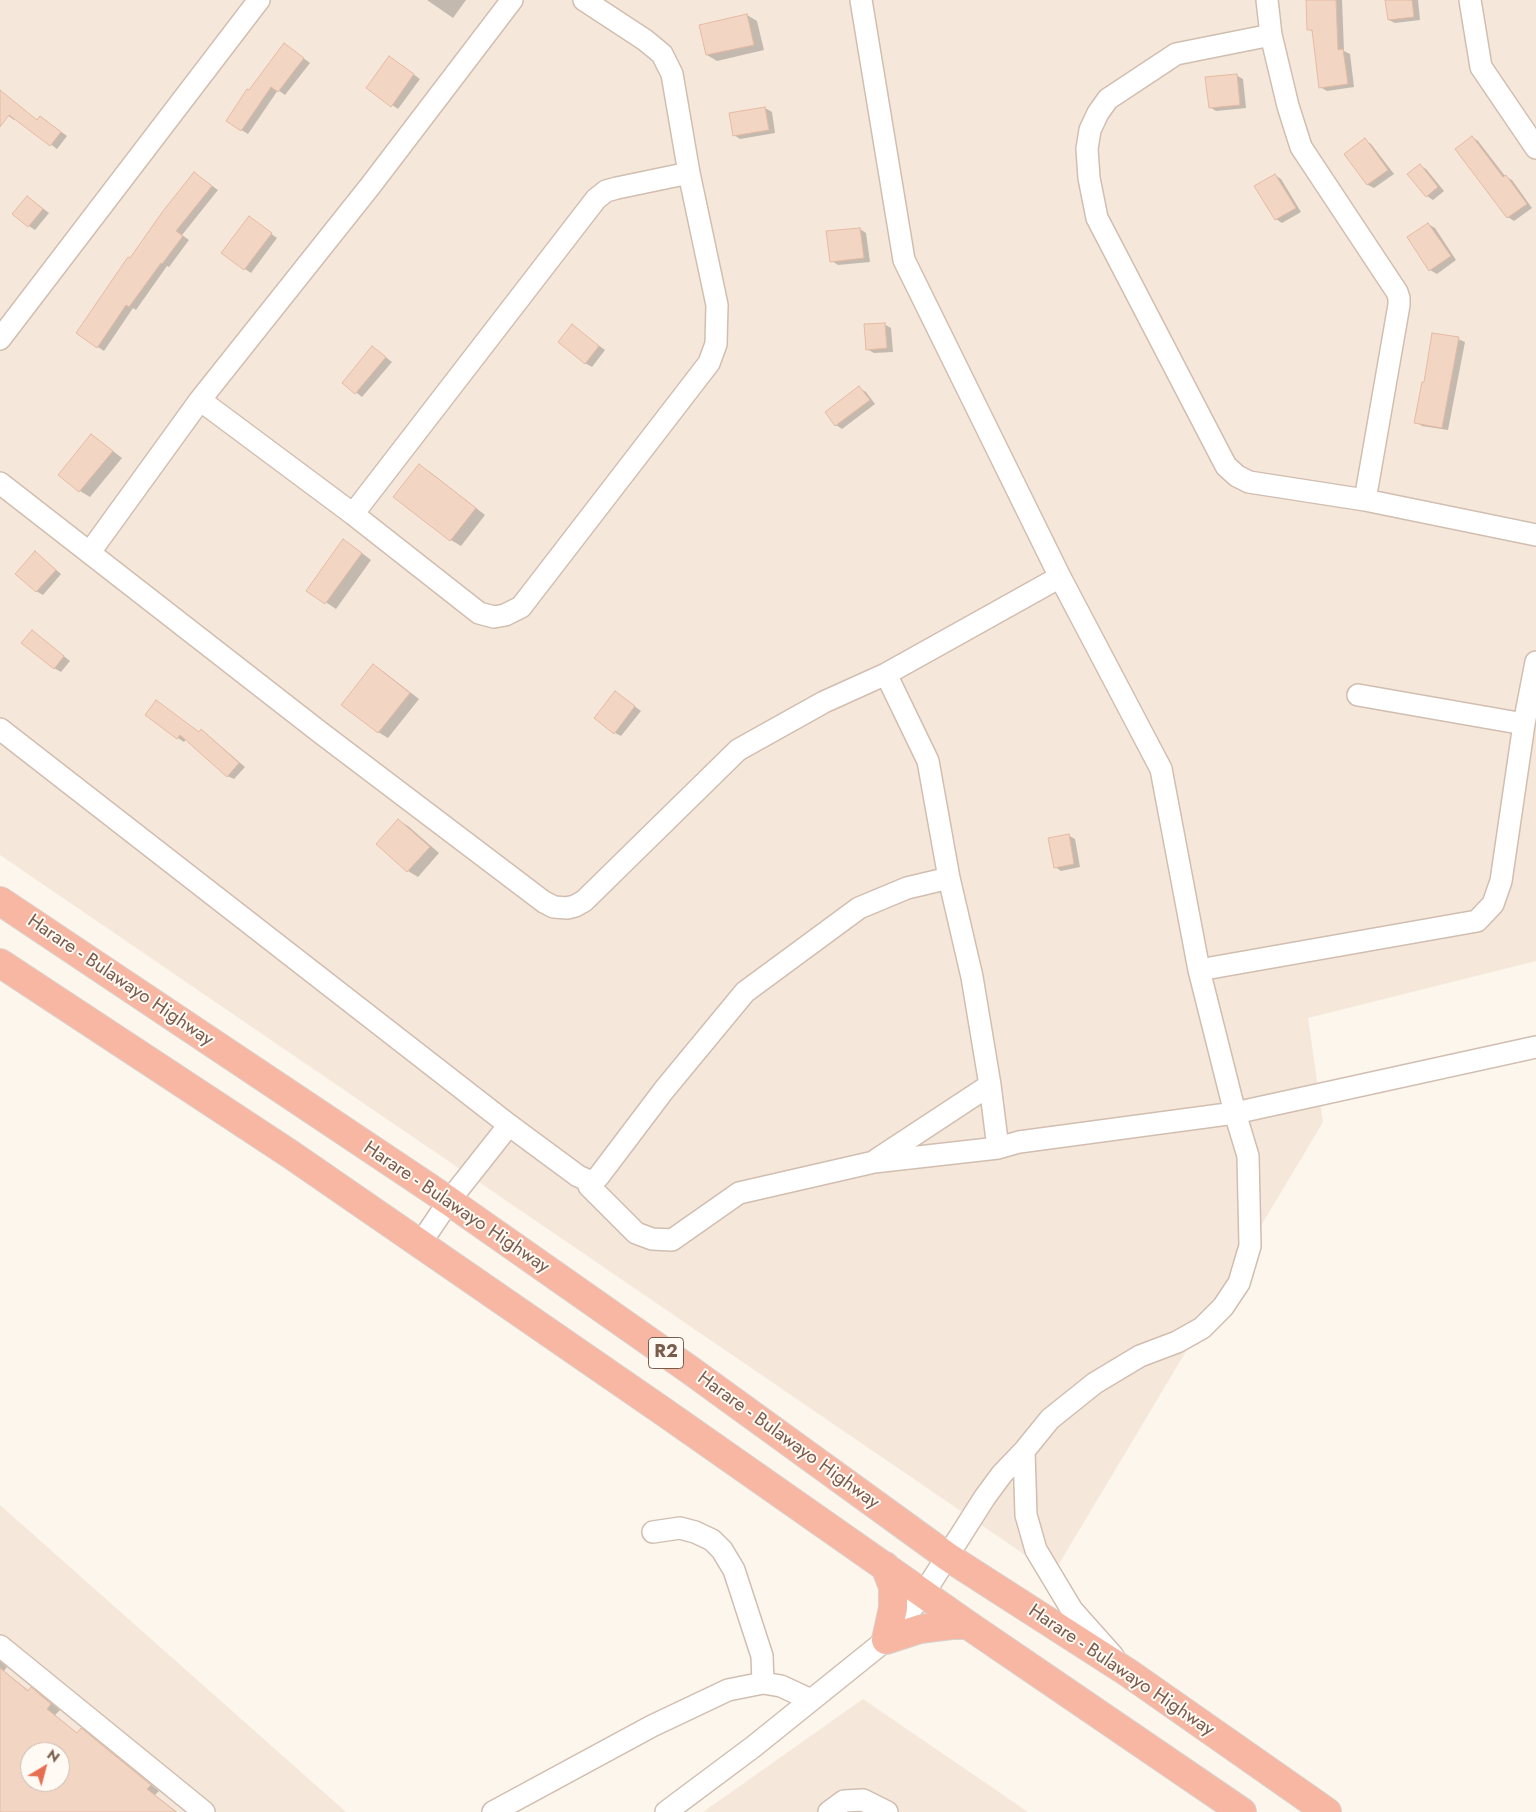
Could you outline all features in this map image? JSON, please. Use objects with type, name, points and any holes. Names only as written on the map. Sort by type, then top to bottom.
[{"type":"highway","name":"Harare - Bulawayo Highway","points":[[0,901],[449,1201],[690,1370],[948,1557],[1127,1672],[1327,1812]]},
{"type":"highway","name":"R2","points":[[0,963],[290,1154],[968,1625],[1242,1812]]},
{"type":"highway","points":[[885,1566],[893,1586],[893,1608],[886,1640]]},
{"type":"highway","points":[[886,1640],[920,1629],[968,1625]]},
{"type":"street","points":[[90,552],[200,400],[371,185],[512,0]]},
{"type":"street","points":[[200,400],[353,514],[479,613],[494,617],[505,615],[521,607],[709,363],[716,344],[717,305],[689,173],[672,74],[662,54],[645,40],[584,0]]},
{"type":"street","points":[[666,1812],[753,1747],[886,1640],[924,1593],[985,1497],[1002,1474],[1050,1419],[1095,1383],[1140,1356],[1177,1342],[1202,1328],[1223,1306],[1239,1283],[1250,1246],[1248,1156],[1235,1113],[1199,970],[1161,769],[1060,577],[904,260],[862,0]]},
{"type":"street","points":[[1267,0],[1271,35],[1288,106],[1301,147],[1397,292],[1399,298],[1365,500]]},
{"type":"street","points":[[1470,0],[1482,68],[1536,148]]},
{"type":"street","points":[[0,339],[250,3]]},
{"type":"street","points":[[1271,35],[1176,54],[1108,99],[1098,113],[1090,130],[1087,149],[1089,178],[1095,210],[1101,226],[1226,466],[1237,476],[1249,482],[1365,500],[1536,535]]},
{"type":"street","points":[[353,514],[596,199],[606,191],[689,173]]},
{"type":"street","points":[[0,482],[321,733],[544,902],[554,907],[567,908],[576,906],[584,901],[738,750],[824,702],[886,674],[1060,577]]},
{"type":"street","points":[[1199,970],[1477,921],[1493,904],[1501,881],[1524,724],[1536,662]]},
{"type":"street","points":[[886,674],[928,761],[949,878],[972,977],[990,1085],[998,1148]]},
{"type":"street","points":[[1358,695],[1524,724]]},
{"type":"street","points":[[0,728],[509,1125],[578,1176],[587,1180],[589,1186],[636,1233],[652,1239],[672,1240],[739,1193],[874,1162],[998,1148],[1019,1142],[1235,1113],[1536,1047]]},
{"type":"street","points":[[589,1186],[599,1176],[664,1090],[746,992],[859,908],[907,888],[949,878]]},
{"type":"street","points":[[874,1162],[990,1085]]},
{"type":"street","points":[[420,1244],[449,1201],[509,1125]]},
{"type":"street","points":[[1024,1451],[1026,1514],[1036,1550],[1072,1610],[1127,1672]]},
{"type":"street","points":[[653,1532],[680,1528],[695,1532],[712,1540],[722,1550],[734,1570],[762,1656],[763,1683]]},
{"type":"street","points":[[0,1646],[204,1812]]},
{"type":"street","points":[[493,1812],[652,1726],[728,1690],[763,1683],[781,1686],[811,1700]]},
{"type":"street","points":[[829,1812],[844,1801],[863,1800],[887,1812]]},
{"type":"shaded area","points":[[0,0],[1536,0],[1536,961],[1308,1018],[1323,1122],[1053,1574],[0,855]]},
{"type":"shaded area","points":[[0,1505],[346,1812],[0,1812]]},
{"type":"shaded area","points":[[863,1699],[1028,1812],[703,1812]]},
{"type":"building","points":[[1306,0],[1336,0],[1338,50],[1343,49],[1348,84],[1319,88],[1312,30],[1307,30]]},
{"type":"building","points":[[1385,0],[1412,0],[1414,17],[1388,20]]},
{"type":"building","points":[[747,14],[754,45],[706,55],[699,25]]},
{"type":"building","points":[[284,43],[304,58],[278,92],[271,87],[241,131],[226,121],[247,89],[249,90]]},
{"type":"building","points":[[389,56],[414,74],[391,107],[366,88]]},
{"type":"building","points":[[1237,74],[1240,105],[1209,108],[1205,77]]},
{"type":"building","points":[[0,90],[37,120],[40,116],[61,132],[50,146],[9,115],[0,127]]},
{"type":"building","points":[[765,107],[769,130],[733,136],[729,113]]},
{"type":"building","points":[[1472,136],[1503,177],[1506,175],[1527,204],[1507,218],[1455,149]]},
{"type":"building","points":[[1365,138],[1388,170],[1367,185],[1344,154]]},
{"type":"building","points":[[1420,164],[1438,187],[1426,197],[1407,174]]},
{"type":"building","points":[[194,172],[212,186],[176,231],[183,236],[129,307],[126,305],[97,348],[76,333],[128,257],[130,258],[163,211]]},
{"type":"building","points":[[1275,174],[1296,208],[1275,220],[1254,186]]},
{"type":"building","points":[[27,196],[43,209],[28,227],[12,214]]},
{"type":"building","points":[[249,216],[272,233],[244,270],[221,253]]},
{"type":"building","points":[[1428,223],[1451,256],[1429,271],[1407,237]]},
{"type":"building","points":[[860,228],[864,258],[830,262],[826,231]]},
{"type":"building","points":[[885,323],[887,348],[866,350],[864,324]]},
{"type":"building","points":[[572,324],[599,346],[585,364],[558,342]]},
{"type":"building","points":[[1432,333],[1459,337],[1442,428],[1414,423],[1422,382],[1424,382]]},
{"type":"building","points":[[372,346],[386,357],[355,394],[342,383]]},
{"type":"building","points":[[859,386],[870,400],[835,426],[825,412]]},
{"type":"building","points":[[91,434],[113,451],[79,492],[58,475]]},
{"type":"building","points":[[419,464],[476,508],[450,541],[393,497]]},
{"type":"building","points":[[343,539],[362,553],[325,604],[306,591]]},
{"type":"building","points":[[35,551],[56,570],[36,592],[15,574]]},
{"type":"building","points":[[32,630],[64,656],[54,669],[21,643]]},
{"type":"building","points":[[373,664],[410,693],[378,733],[341,705]]},
{"type":"building","points":[[615,691],[635,706],[614,734],[594,718]]},
{"type":"building","points":[[156,700],[199,732],[201,729],[239,763],[227,777],[180,735],[177,739],[145,715]]},
{"type":"building","points":[[398,819],[430,847],[407,872],[376,844]]},
{"type":"building","points":[[1069,834],[1074,864],[1054,868],[1048,838]]},
{"type":"building","points":[[0,1668],[28,1691],[31,1687],[51,1704],[47,1709],[77,1733],[81,1728],[151,1785],[147,1789],[176,1812],[0,1812]]}]
